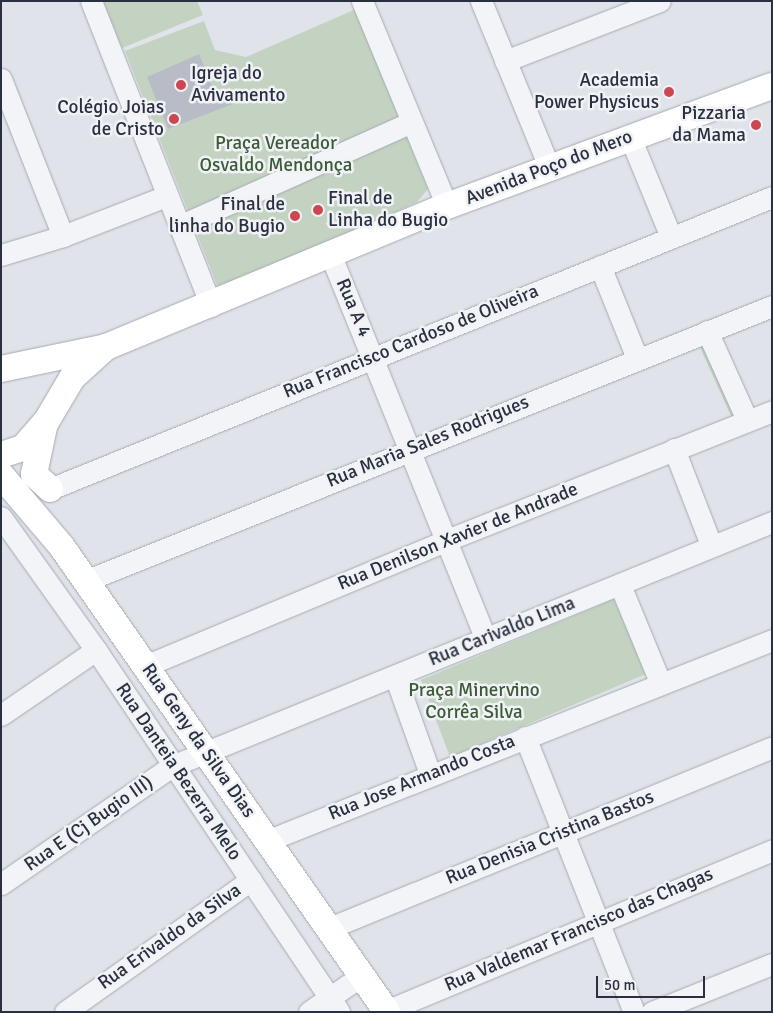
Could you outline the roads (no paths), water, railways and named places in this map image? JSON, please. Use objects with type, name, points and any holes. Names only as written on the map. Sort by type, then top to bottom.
[{"type":"main road","name":"Avenida Poço do Mero","points":[[1,369],[106,347],[211,306],[448,206],[772,86]]},
{"type":"main road","name":"Avenida Poço do Mero","points":[[1,455],[23,448],[46,422],[72,378],[106,347]]},
{"type":"main road","points":[[46,422],[34,474],[50,489]]},
{"type":"main road","name":"Rua Geny da Silva Dias","points":[[1,475],[39,519],[85,581],[205,754],[268,840],[327,929],[387,1011]]},
{"type":"street","points":[[91,1],[166,196],[180,226],[211,306]]},
{"type":"street","points":[[362,1],[448,206]]},
{"type":"street","points":[[481,1],[549,167]]},
{"type":"street","points":[[504,61],[660,1]]},
{"type":"street","points":[[1,79],[63,236]]},
{"type":"street","points":[[180,226],[412,122]]},
{"type":"street","points":[[630,137],[671,237]]},
{"type":"street","points":[[1,255],[63,236],[166,196]]},
{"type":"street","name":"Rua Francisco Cardoso de Oliveira","points":[[50,489],[373,356],[772,197]]},
{"type":"street","name":"Rua A 4","points":[[331,256],[486,639]]},
{"type":"street","points":[[600,266],[637,358]]},
{"type":"street","name":"Rua Maria Sales Rodrigues","points":[[85,581],[637,358],[772,306]]},
{"type":"street","points":[[706,331],[747,420]]},
{"type":"street","name":"Rua Denilson Xavier de Andrade","points":[[145,666],[447,540],[772,411]]},
{"type":"street","points":[[674,450],[711,545]]},
{"type":"street","name":"Rua Danteia Bezerra Melo","points":[[1,517],[7,540],[96,650],[172,766],[252,880],[334,1004]]},
{"type":"street","points":[[7,540],[39,519]]},
{"type":"street","name":"Rua Carivaldo Lima","points":[[205,754],[620,585],[711,545],[772,522]]},
{"type":"street","points":[[620,585],[660,682]]},
{"type":"street","name":"Rua Jose Armando Costa","points":[[268,840],[660,682],[772,640]]},
{"type":"street","points":[[1,715],[96,650]]},
{"type":"street","points":[[395,676],[430,774]]},
{"type":"street","points":[[525,737],[634,1012]]},
{"type":"street","name":"Rua Denisia Cristina Bastos","points":[[327,929],[772,747]]},
{"type":"street","name":"Rua E (Cj Bugio III)","points":[[1,884],[172,766],[205,754]]},
{"type":"street","name":"Rua Valdemar Francisco das Chagas","points":[[387,1011],[772,850]]},
{"type":"street","name":"Rua Erivaldo da Silva","points":[[65,1012],[252,880]]},
{"type":"street","points":[[652,1012],[772,964]]},
{"type":"street","points":[[309,1012],[334,1004],[361,976]]},
{"type":"place","name":"Igreja do Avivamento","points":[[181,85]]},
{"type":"place","name":"Academia Power Physicus","points":[[669,92]]},
{"type":"place","name":"Colégio Joias de Cristo","points":[[174,119]]},
{"type":"place","name":"Pizzaria da Mama","points":[[756,125]]},
{"type":"place","name":"Final de Linha do Bugio","points":[[318,210]]},
{"type":"place","name":"Final de linha do Bugio","points":[[295,216]]},
{"type":"park label","name":"Praça Vereador Osvaldo Mendonça","points":[[276,155]]},
{"type":"park label","name":"Praça Minervino Corrêa Silva","points":[[474,702]]}]
